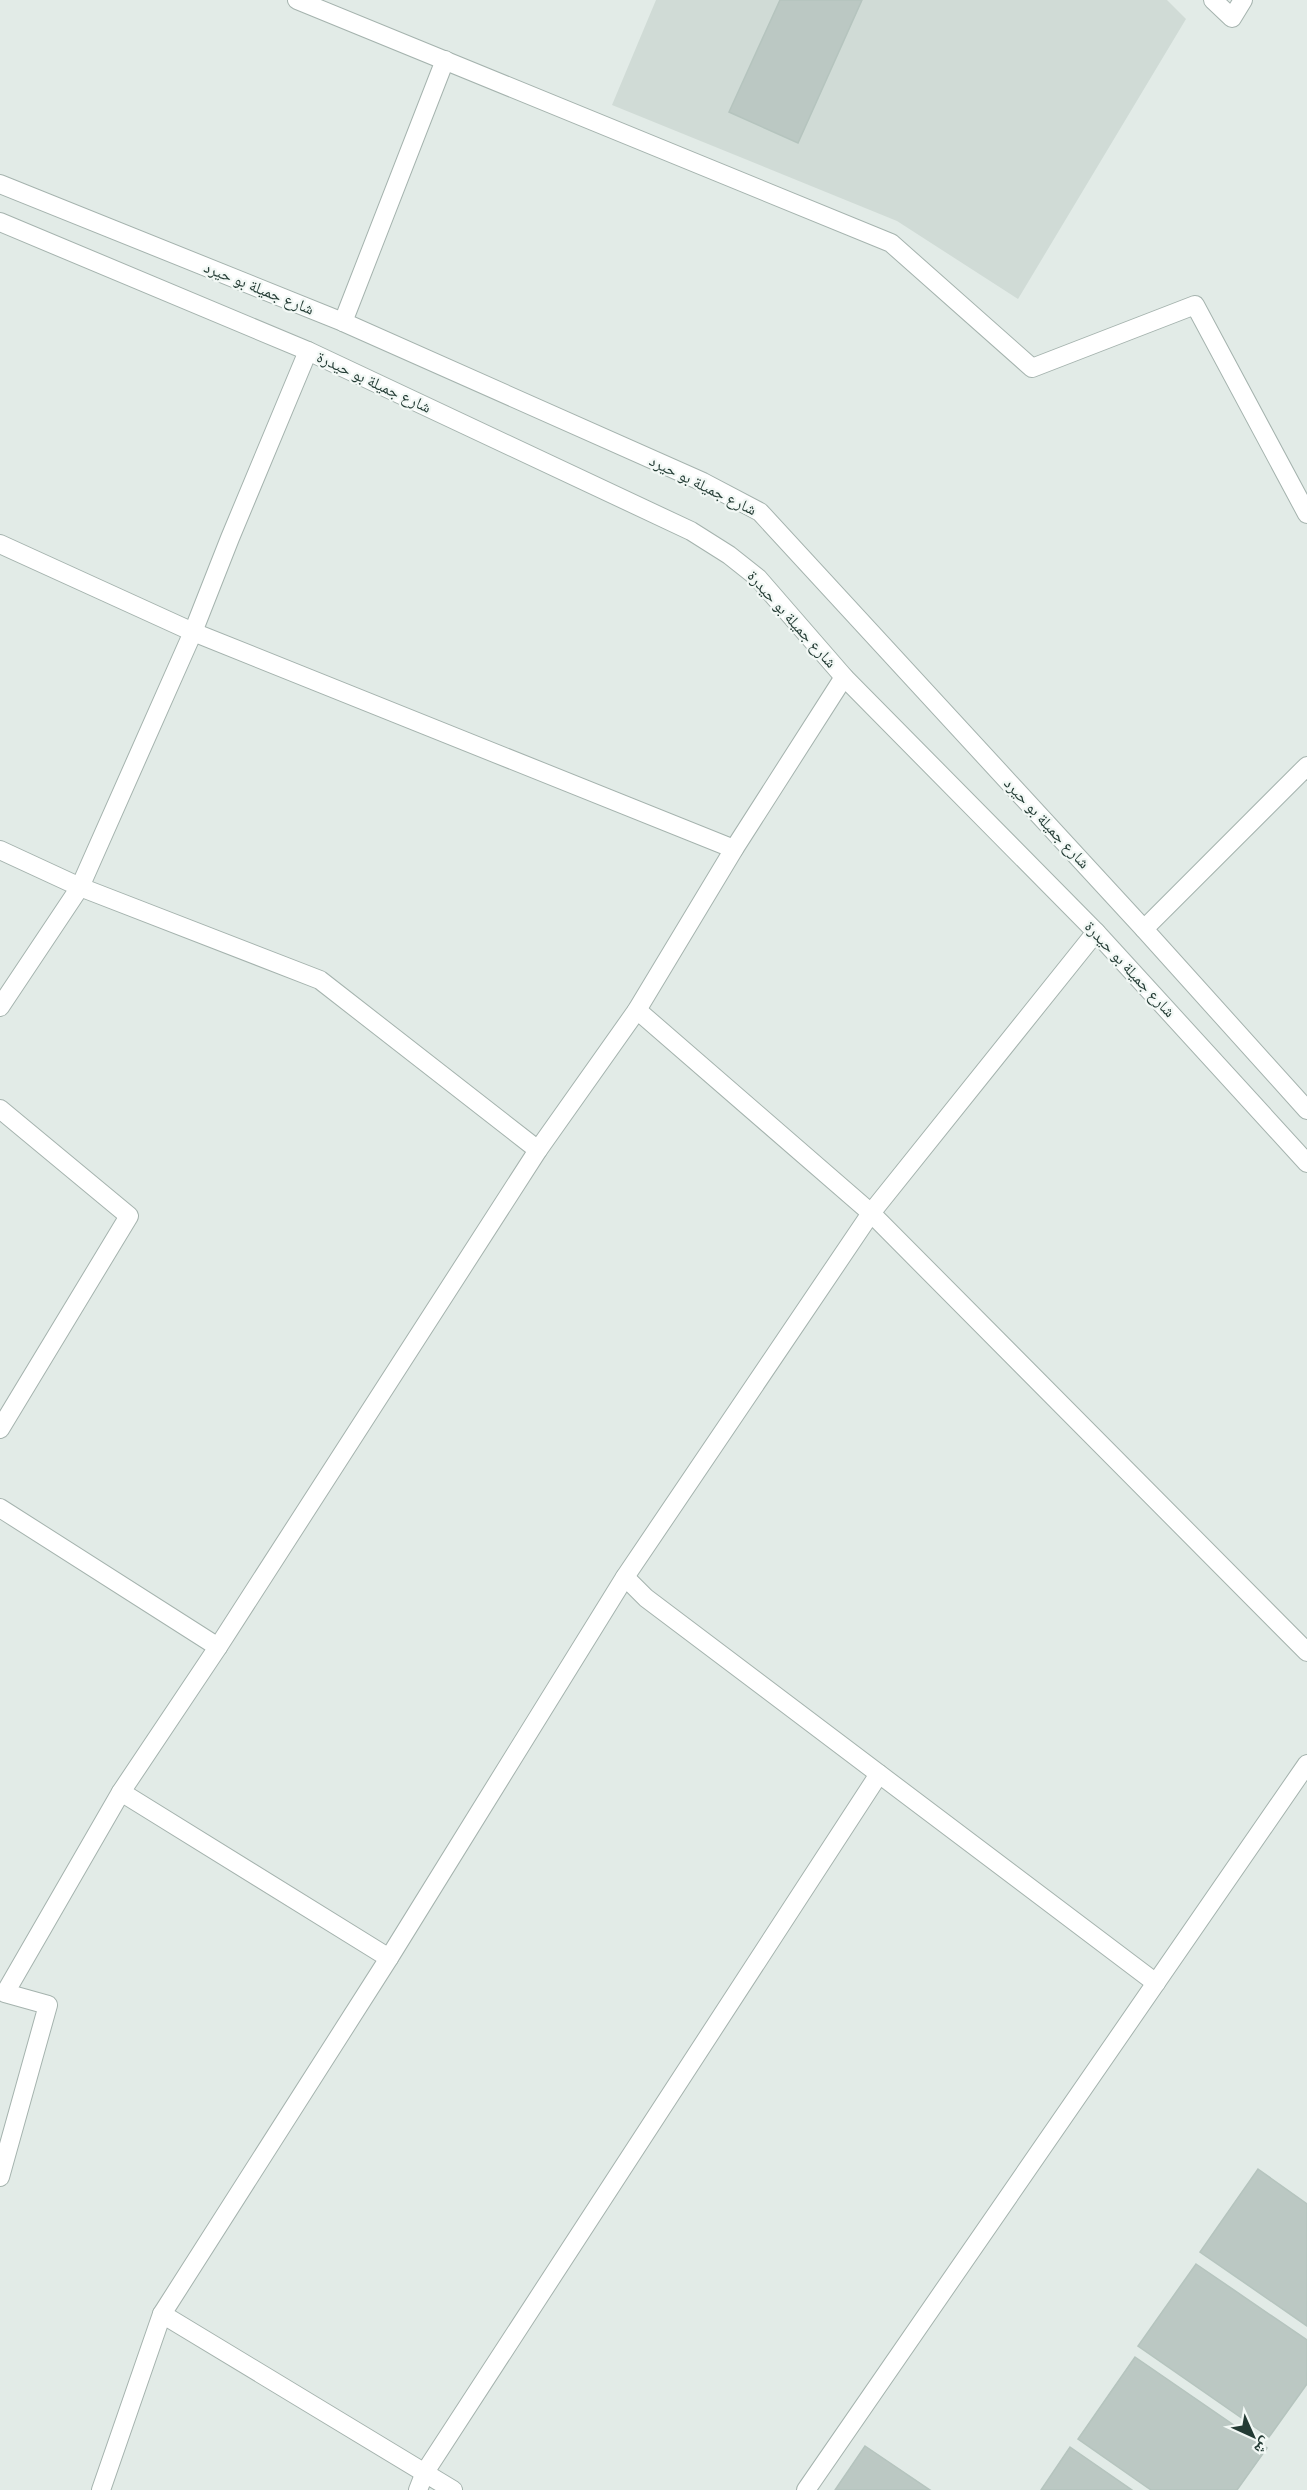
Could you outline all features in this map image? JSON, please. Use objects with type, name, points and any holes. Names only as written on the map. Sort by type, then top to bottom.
[{"type":"street","points":[[297,0],[891,243],[1032,368],[1195,305],[1307,514]]},
{"type":"street","points":[[1213,0],[1232,18],[1243,0]]},
{"type":"street","points":[[343,322],[445,60]]},
{"type":"street","name":"شارع جميلة بو حيرد","points":[[0,184],[343,322],[703,482],[760,512],[1144,929],[1307,1110]]},
{"type":"street","name":"شارع جميلة بو حيدرة","points":[[0,222],[308,351],[691,531],[729,555],[758,578],[844,677],[1096,932],[1307,1163]]},
{"type":"street","points":[[0,1006],[80,887],[193,632],[308,351]]},
{"type":"street","points":[[0,544],[193,632],[734,849]]},
{"type":"street","points":[[0,2177],[48,2005],[2,1992],[121,1792],[218,1647],[538,1150],[637,1010],[734,849],[844,677]]},
{"type":"street","points":[[1144,929],[1307,766]]},
{"type":"street","points":[[0,850],[80,887],[320,980],[538,1150]]},
{"type":"street","points":[[101,2490],[162,2314],[389,1958],[625,1577],[871,1213],[1096,932]]},
{"type":"street","points":[[637,1010],[871,1213],[1307,1652]]},
{"type":"street","points":[[0,1108],[129,1216],[0,1429]]},
{"type":"street","points":[[0,1508],[218,1647]]},
{"type":"street","points":[[625,1577],[646,1598],[1156,1983]]},
{"type":"street","points":[[806,2490],[1307,1764]]},
{"type":"street","points":[[418,2490],[425,2472],[879,1774]]},
{"type":"street","points":[[121,1792],[389,1958]]},
{"type":"street","points":[[162,2314],[453,2490]]},
{"type":"shaded area","points":[[656,0],[1167,0],[1186,19],[1018,299],[897,221],[612,105]]},
{"type":"building","points":[[780,0],[862,0],[798,143],[729,112]]},
{"type":"building","points":[[1258,2169],[1307,2204],[1307,2326],[1200,2252]]},
{"type":"building","points":[[1196,2264],[1307,2340],[1307,2384],[1269,2437],[1138,2346]]},
{"type":"building","points":[[1135,2357],[1267,2448],[1237,2490],[1151,2490],[1078,2439]]},
{"type":"building","points":[[865,2446],[930,2490],[835,2490]]},
{"type":"building","points":[[1070,2447],[1132,2490],[1041,2490]]}]
